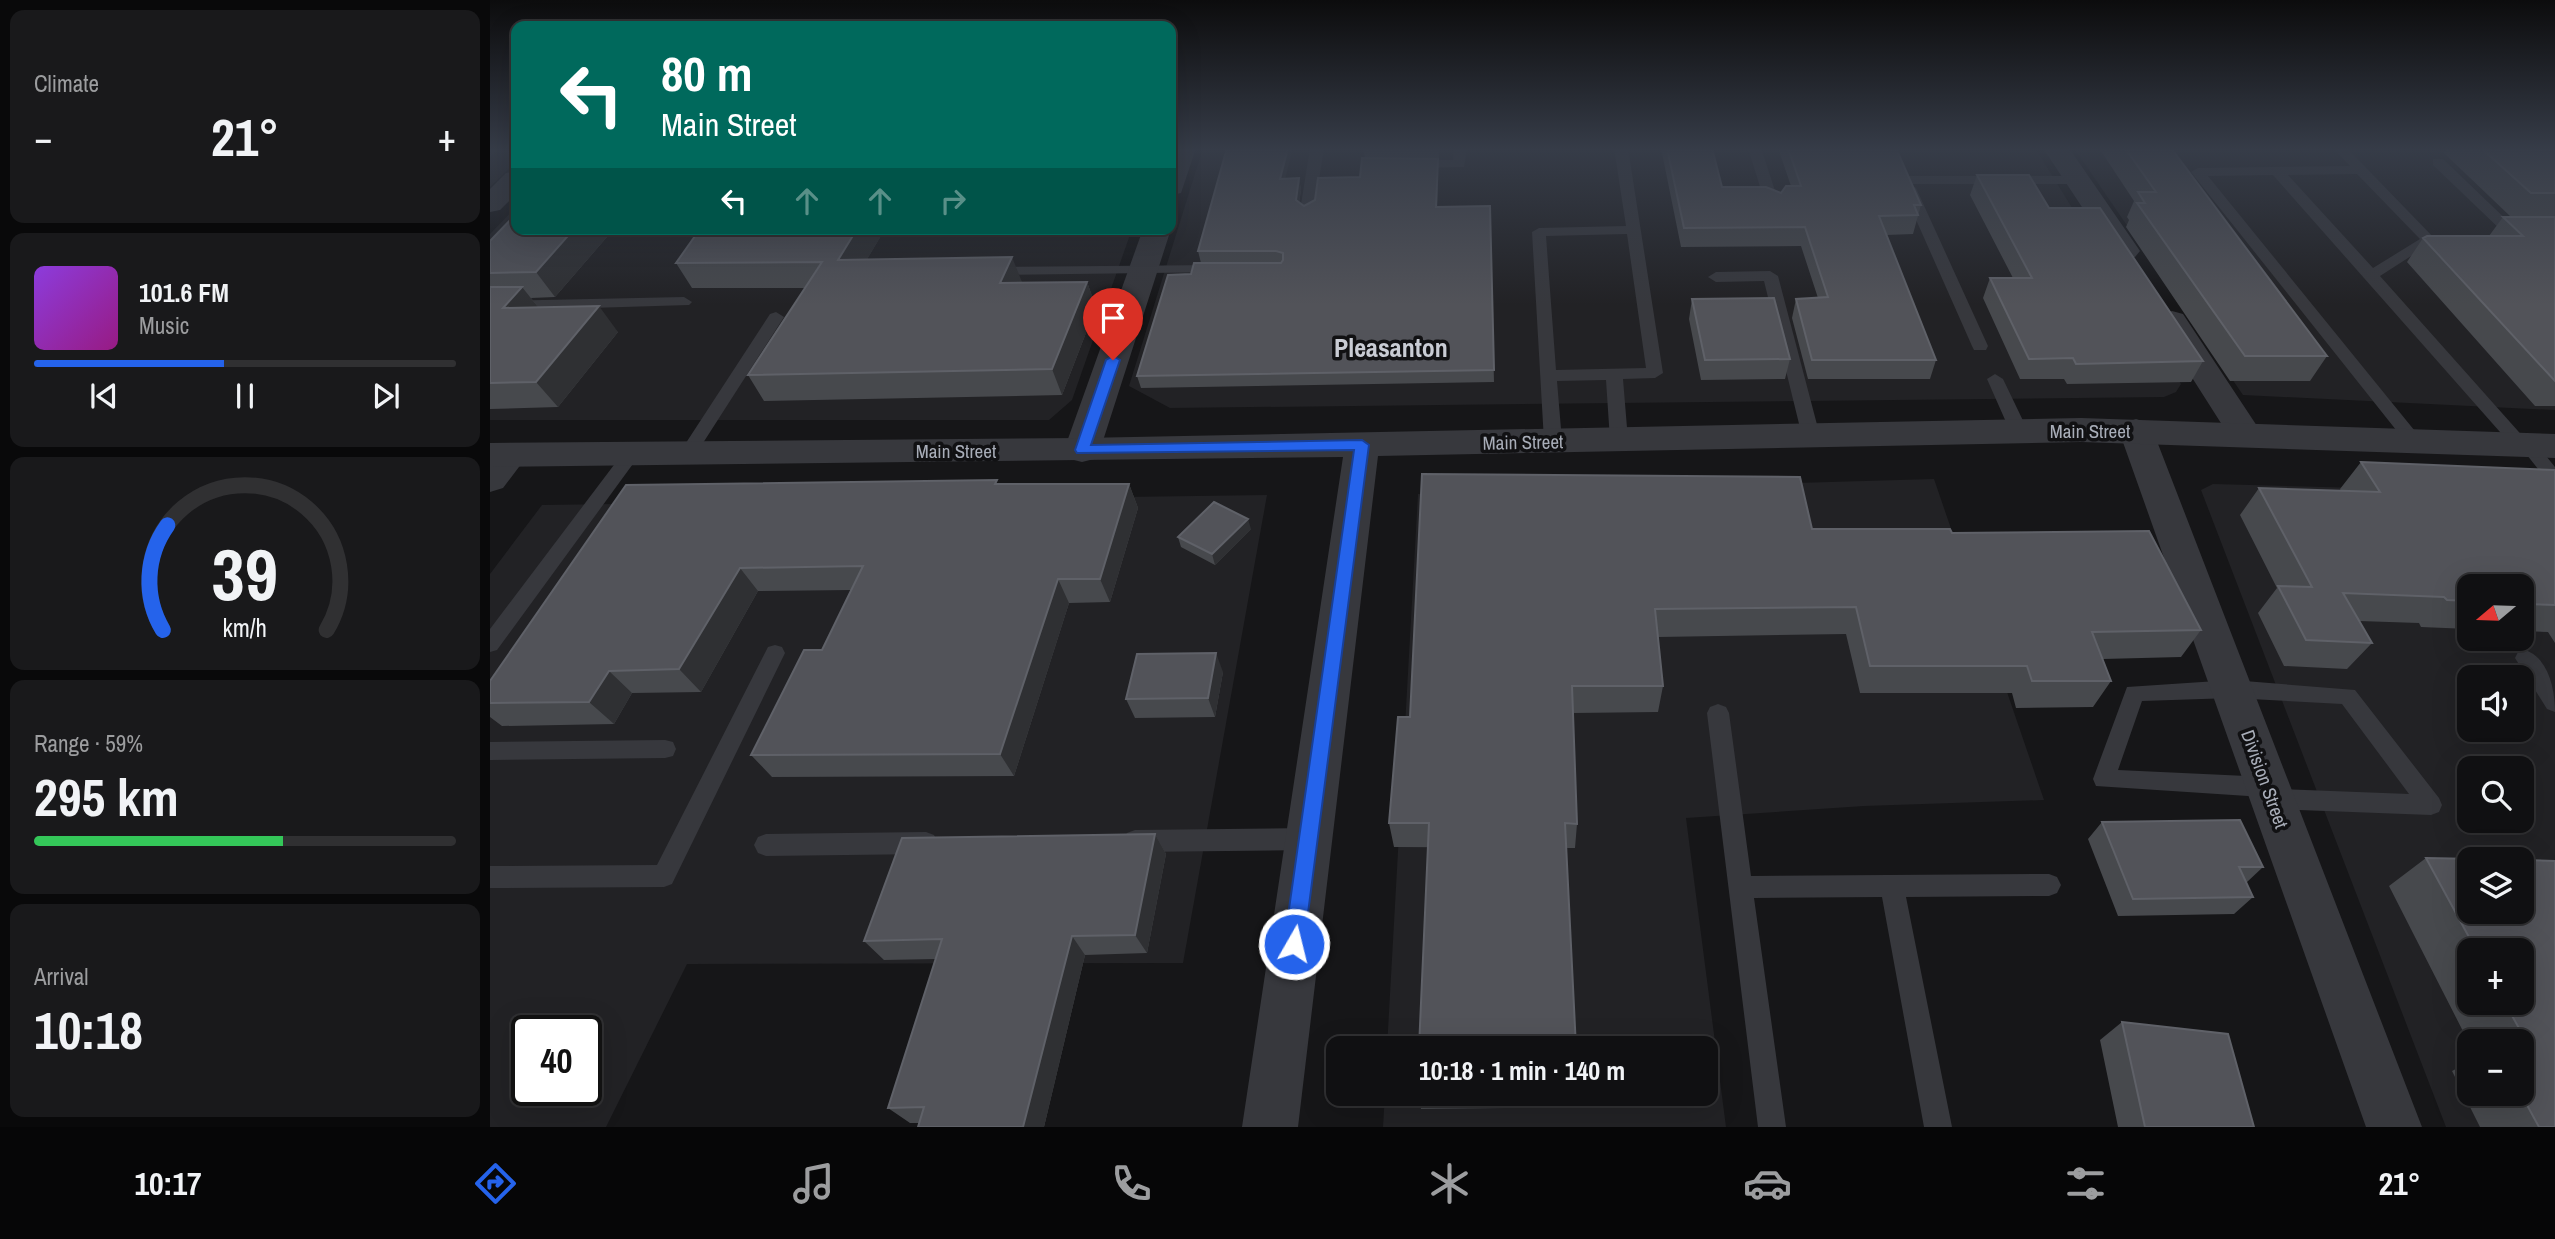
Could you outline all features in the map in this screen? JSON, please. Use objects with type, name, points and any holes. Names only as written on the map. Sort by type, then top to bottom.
[{"type":"street","points":[[2093,201],[2245,434]]},
{"type":"street","points":[[1082,450],[1155,235]]},
{"type":"street","name":"Main Street","points":[[497,463],[632,453],[1082,450],[2019,431],[2136,431],[2535,445]]},
{"type":"street","name":"Division Street","points":[[2136,431],[2394,1127]]},
{"type":"street","points":[[1270,1127],[1362,445]]},
{"type":"lane","points":[[1307,211],[1309,201]]},
{"type":"lane","points":[[1548,376],[1655,373],[1630,201]]},
{"type":"lane","points":[[1771,201],[1773,206]]},
{"type":"lane","points":[[1915,201],[1980,346]]},
{"type":"lane","points":[[2221,201],[2414,441]]},
{"type":"lane","points":[[2304,201],[2371,275],[2535,445],[2555,480]]},
{"type":"lane","points":[[2371,275],[2429,240],[2391,201]]},
{"type":"lane","points":[[2478,201],[2509,230],[2555,229]]},
{"type":"lane","points":[[1553,441],[1539,232],[1634,230]]},
{"type":"lane","points":[[978,271],[1237,269]]},
{"type":"lane","points":[[1716,277],[1770,276],[1811,436]]},
{"type":"lane","points":[[490,306],[684,302]]},
{"type":"lane","points":[[688,453],[776,317]]},
{"type":"lane","points":[[1614,374],[1619,440]]},
{"type":"lane","points":[[1994,379],[2019,431]]},
{"type":"lane","points":[[490,644],[632,453]]},
{"type":"lane","points":[[490,877],[664,876],[775,653]]},
{"type":"lane","points":[[2525,659],[2555,704]]},
{"type":"lane","points":[[2232,690],[2348,696],[2431,805],[2271,793],[2104,779],[2134,694],[2232,690]]},
{"type":"lane","points":[[1718,713],[1772,1127]]},
{"type":"lane","points":[[490,751],[665,749]]},
{"type":"lane","points":[[1116,841],[1308,839]]},
{"type":"lane","points":[[766,845],[948,843]]},
{"type":"lane","points":[[1741,887],[2049,886]]},
{"type":"lane","points":[[1892,887],[1938,1127]]},
{"type":"shaded area","points":[[1187,201],[2068,201],[2181,384],[2176,392],[2164,397],[1170,408],[1129,386]]},
{"type":"shaded area","points":[[2110,201],[2555,201],[2555,410],[2243,395]]},
{"type":"shaded area","points":[[511,212],[511,235],[1130,235],[1072,400],[1049,420],[490,420],[490,234]]},
{"type":"shaded area","points":[[1934,479],[2044,800],[1864,806],[1686,818],[1714,1036],[1388,1036],[1418,494]]},
{"type":"shaded area","points":[[2213,484],[2555,493],[2555,1127],[2446,1127],[2201,490]]},
{"type":"shaded area","points":[[1267,495],[1183,963],[687,964],[606,1127],[490,1127],[490,574],[542,505]]},
{"type":"shaded area","points":[[1718,1065],[1726,1127],[1383,1127],[1384,1106],[1718,1106]]},
{"type":"building","points":[[1212,201],[1297,201],[1304,206],[1314,201],[1436,201],[1436,207],[1490,206],[1494,370],[1137,376],[1168,275],[1191,274],[1194,263],[1281,263],[1283,260],[1283,253],[1276,251],[1198,251]]},
{"type":"building","points":[[1678,201],[1919,201],[1921,205],[1914,205],[1918,215],[1879,216],[1936,360],[1812,360],[1796,299],[1828,297],[1805,227],[1684,228]]},
{"type":"building","points":[[1991,201],[2045,201],[2049,208],[2100,208],[2203,361],[2076,364],[2073,358],[2029,359],[1990,278],[2032,278]]},
{"type":"building","points":[[2143,201],[2210,201],[2327,356],[2245,356],[2137,203],[2145,203]]},
{"type":"building","points":[[2503,217],[2555,217],[2555,381],[2423,238],[2523,236]]},
{"type":"building","points":[[511,219],[511,235],[569,235],[536,272],[490,273],[490,241]]},
{"type":"building","points":[[696,235],[853,235],[838,260],[1012,257],[1000,283],[1087,282],[1052,369],[748,375],[822,262],[676,263]]},
{"type":"building","points":[[490,287],[522,287],[503,308],[599,306],[536,382],[490,383]]},
{"type":"building","points":[[1774,298],[1790,359],[1705,360],[1692,299]]},
{"type":"building","points":[[2361,462],[2555,470],[2555,605],[2534,604],[2534,574],[2457,574],[2457,600],[2447,600],[2444,597],[2343,593],[2372,643],[2306,640],[2278,586],[2312,587],[2259,488],[2380,492]]},
{"type":"building","points":[[1422,474],[1800,477],[1812,529],[1950,529],[1952,533],[2149,531],[2201,630],[2092,632],[2111,681],[2032,681],[2027,666],[1870,666],[1856,607],[1655,609],[1663,686],[1572,686],[1577,824],[1565,823],[1575,1036],[1420,1036],[1429,823],[1389,823],[1398,717],[1410,717]]},
{"type":"building","points":[[997,480],[995,484],[1129,484],[1100,579],[1058,579],[1000,754],[751,755],[804,650],[822,650],[863,566],[740,568],[679,669],[609,671],[589,702],[490,703],[490,681],[626,485]]},
{"type":"building","points":[[1214,502],[1248,519],[1212,554],[1178,537]]},
{"type":"building","points":[[1216,653],[1208,698],[1126,699],[1137,654]]},
{"type":"building","points":[[2240,820],[2263,867],[2239,867],[2253,897],[2133,899],[2102,822]]},
{"type":"building","points":[[1155,834],[1135,935],[1072,936],[1023,1127],[918,1127],[924,1107],[888,1108],[942,939],[864,941],[902,838]]},
{"type":"building","points":[[2426,858],[2457,859],[2457,915]]},
{"type":"building","points":[[2534,860],[2555,861],[2555,1127],[2539,1127],[2528,1106],[2534,1106],[2534,1029],[2519,1029],[2512,1015],[2534,1015],[2534,938],[2469,938],[2462,924],[2534,924]]},
{"type":"building","points":[[2122,1022],[2228,1034],[2254,1127],[2145,1127]]},
{"type":"district","name":"Pleasanton","points":[[1391,348]]},
{"type":"route","points":[[1113,360],[1082,450],[1362,445],[1294,944]]}]
